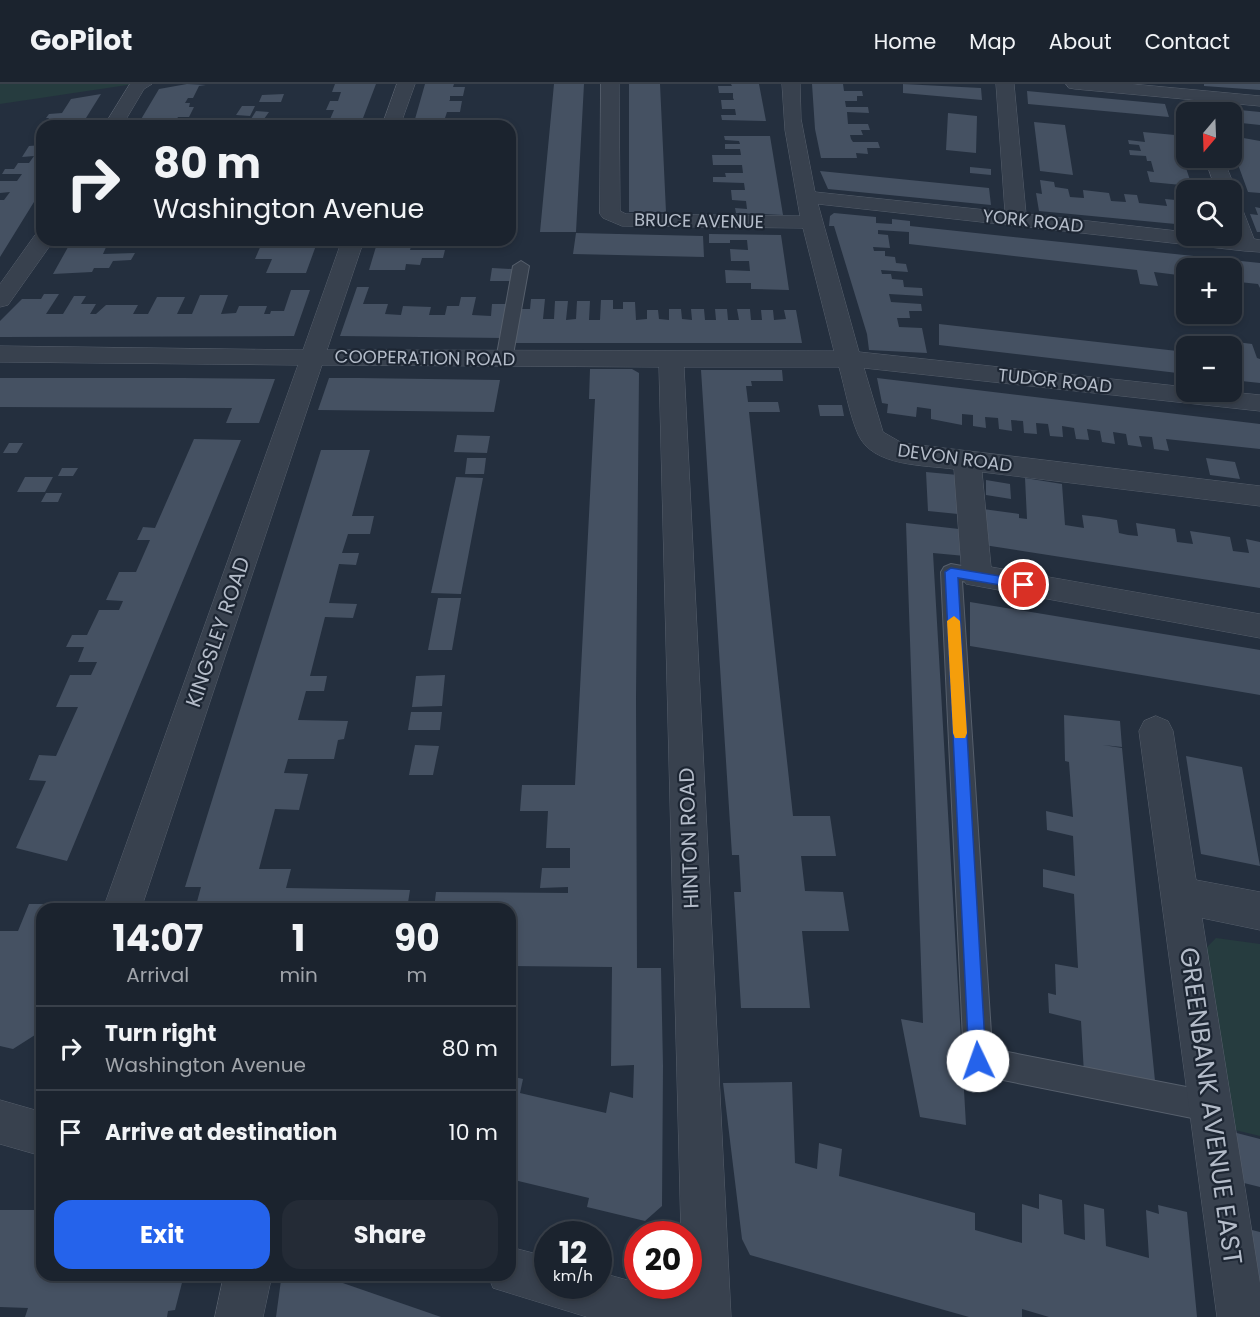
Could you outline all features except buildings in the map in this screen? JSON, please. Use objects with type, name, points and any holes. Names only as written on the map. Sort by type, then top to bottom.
[{"type":"street","points":[[117,120],[138,85],[143,84]]},
{"type":"street","points":[[393,120],[406,84]]},
{"type":"street","name":"BRUCE AVENUE","points":[[610,84],[610,214],[622,220],[809,209]]},
{"type":"street","name":"DEVON ROAD","points":[[791,84],[793,127],[809,209],[826,281],[871,434],[875,440],[887,447],[909,454],[1260,496]]},
{"type":"street","points":[[1005,84],[1016,218]]},
{"type":"street","points":[[1075,84],[1183,102]]},
{"type":"street","points":[[1238,102],[1260,101]]},
{"type":"street","name":"YORK ROAD","points":[[809,209],[1016,218],[1252,246]]},
{"type":"street","points":[[1242,227],[1252,246]]},
{"type":"street","points":[[0,300],[39,246]]},
{"type":"street","name":"KINGSLEY ROAD","points":[[124,903],[351,246]]},
{"type":"street","name":"COOPERATION ROAD","points":[[0,354],[504,360],[850,359]]},
{"type":"street","name":"TUDOR ROAD","points":[[850,359],[1260,403]]},
{"type":"street","name":"HINTON ROAD","points":[[671,360],[707,1317]]},
{"type":"street","points":[[967,461],[977,576],[1260,626]]},
{"type":"street","name":"GREENBANK AVENUE EAST","points":[[1156,731],[1182,895],[1240,1317]]},
{"type":"street","points":[[1182,895],[1260,911]]},
{"type":"street","points":[[0,1122],[36,1132]]},
{"type":"street","points":[[516,1273],[534,1277]]},
{"type":"street","points":[[238,1317],[247,1281]]},
{"type":"street","points":[[609,1299],[674,1317]]},
{"type":"lane","points":[[504,360],[520,266]]},
{"type":"lane","points":[[977,576],[951,572],[978,1061],[1212,1107]]},
{"type":"green space","points":[[0,84],[134,84],[0,104]]},
{"type":"green space","points":[[1216,938],[1260,944],[1260,1136],[1231,1129],[1205,954],[1207,947]]},
{"type":"slow traffic","points":[[954,621],[960,733]]},
{"type":"route","points":[[978,1061],[951,572],[1024,585]]}]
